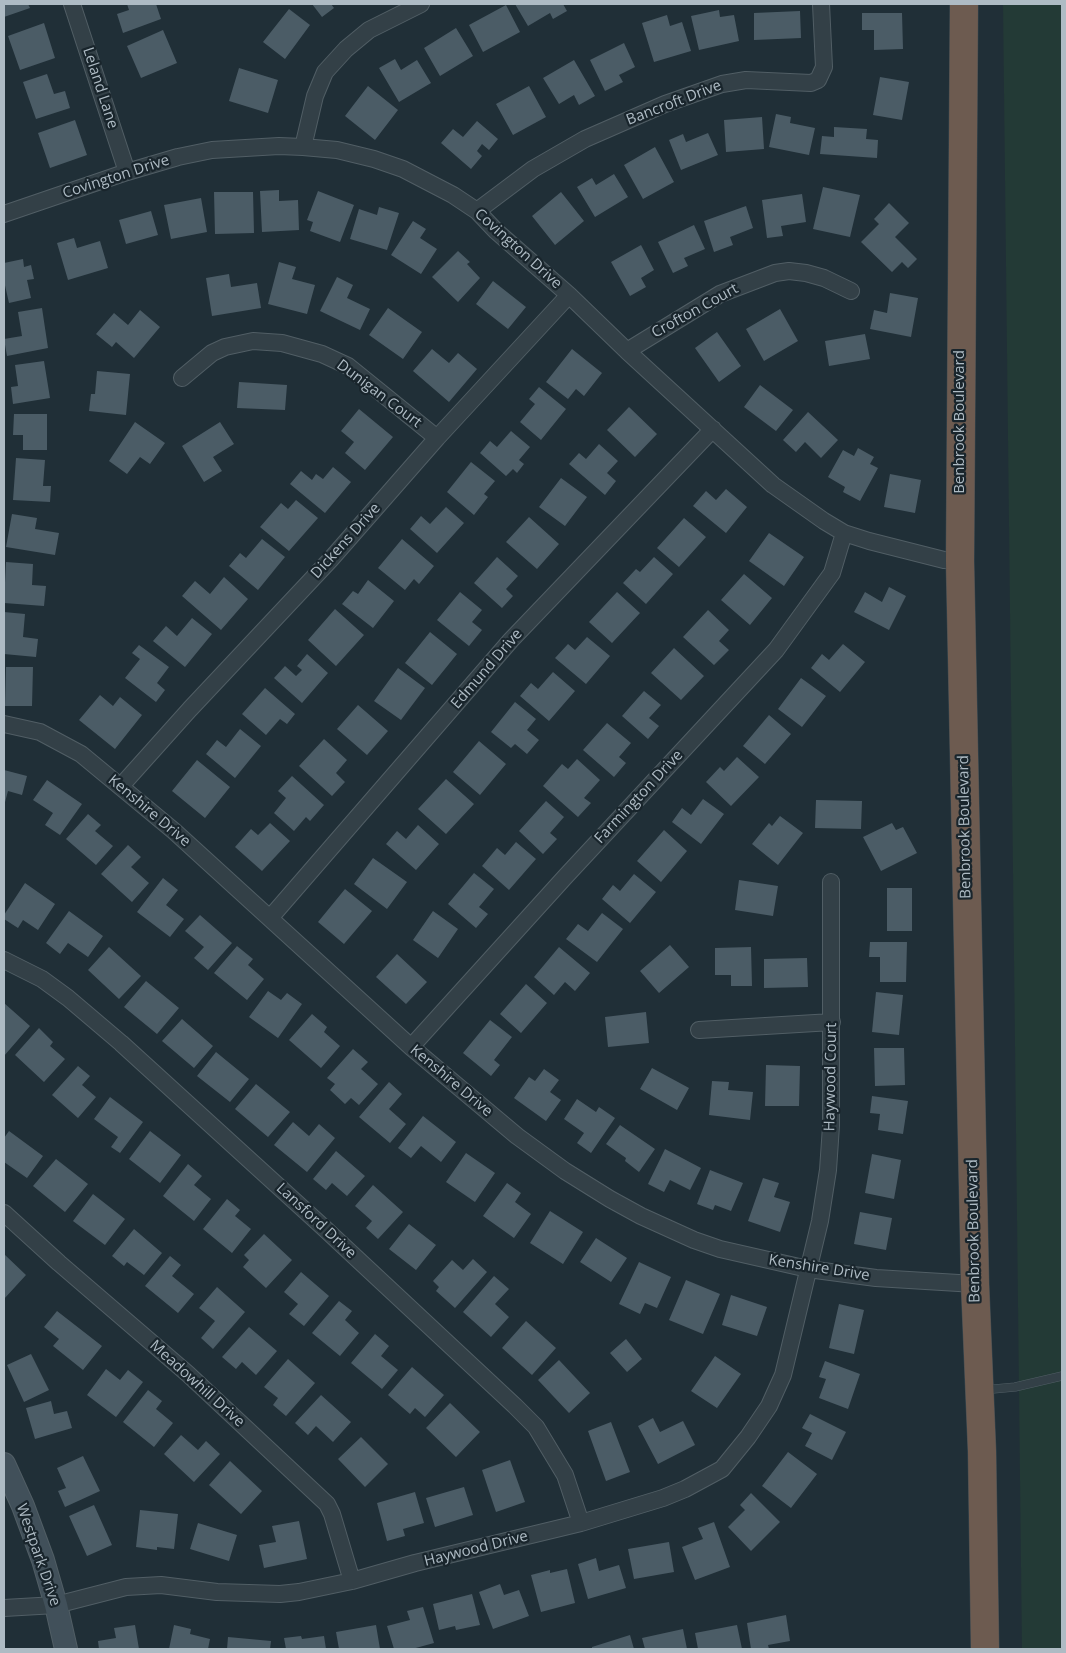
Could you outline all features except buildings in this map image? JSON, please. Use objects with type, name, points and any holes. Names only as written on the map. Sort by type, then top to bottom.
[{"type":"highway","name":"Benbrook Boulevard","points":[[964,4],[960,561],[975,1284],[985,1649]]},
{"type":"street","name":"Leland Lane","points":[[72,4],[127,172]]},
{"type":"street","points":[[303,147],[315,96],[325,72],[346,49],[368,30],[422,4]]},
{"type":"street","name":"Bancroft Drive","points":[[477,211],[534,169],[585,139],[665,104],[730,82],[746,80],[811,83],[818,80],[824,67],[821,4]]},
{"type":"street","name":"Covington Drive","points":[[4,214],[127,172],[178,157],[212,150],[278,146],[303,147],[374,159],[403,170],[453,195],[477,211],[496,231],[569,295],[773,485],[824,521],[844,533],[869,541],[934,558],[960,561]]},
{"type":"street","name":"Crofton Court","points":[[627,351],[720,294],[775,273],[789,271],[806,273],[824,278],[850,291]]},
{"type":"street","name":"Dickens Drive","points":[[121,786],[190,708],[331,559],[437,438],[569,295]]},
{"type":"street","name":"Dunigan Court","points":[[182,378],[212,354],[225,347],[254,341],[282,343],[322,354],[348,366],[437,438]]},
{"type":"street","name":"Edmund Drive","points":[[270,918],[512,640],[713,428]]},
{"type":"street","name":"Farmington Drive","points":[[411,1047],[565,877],[776,650],[832,573],[844,533]]},
{"type":"street","name":"Kenshire Drive","points":[[4,724],[40,732],[80,754],[121,786],[270,918],[411,1047],[517,1136],[610,1199],[641,1216],[694,1240],[720,1249],[808,1269],[876,1278],[975,1284]]},
{"type":"street","name":"Haywood Court","points":[[808,1269],[820,1221],[828,1170],[831,1126],[831,882]]},
{"type":"street","name":"Lansford Drive","points":[[4,960],[42,979],[68,998],[120,1043],[323,1227],[515,1406],[536,1428],[565,1475],[581,1523]]},
{"type":"street","points":[[699,1030],[832,1022]]},
{"type":"street","name":"Meadowhill Drive","points":[[4,1213],[58,1263],[188,1374],[327,1504],[332,1514],[352,1581]]},
{"type":"street","name":"Haywood Drive","points":[[4,1608],[56,1605],[134,1586],[160,1585],[217,1592],[280,1594],[298,1592],[352,1581],[415,1563],[581,1523],[686,1489],[722,1469],[748,1437],[769,1406],[783,1375],[808,1269]]},
{"type":"street","name":"Westpark Drive","points":[[4,1464],[23,1506],[43,1560],[66,1649]]},
{"type":"lane","points":[[979,1391],[1015,1387],[1062,1376]]},
{"type":"green space","points":[[1003,4],[1062,4],[1062,1649],[1022,1649]]}]
